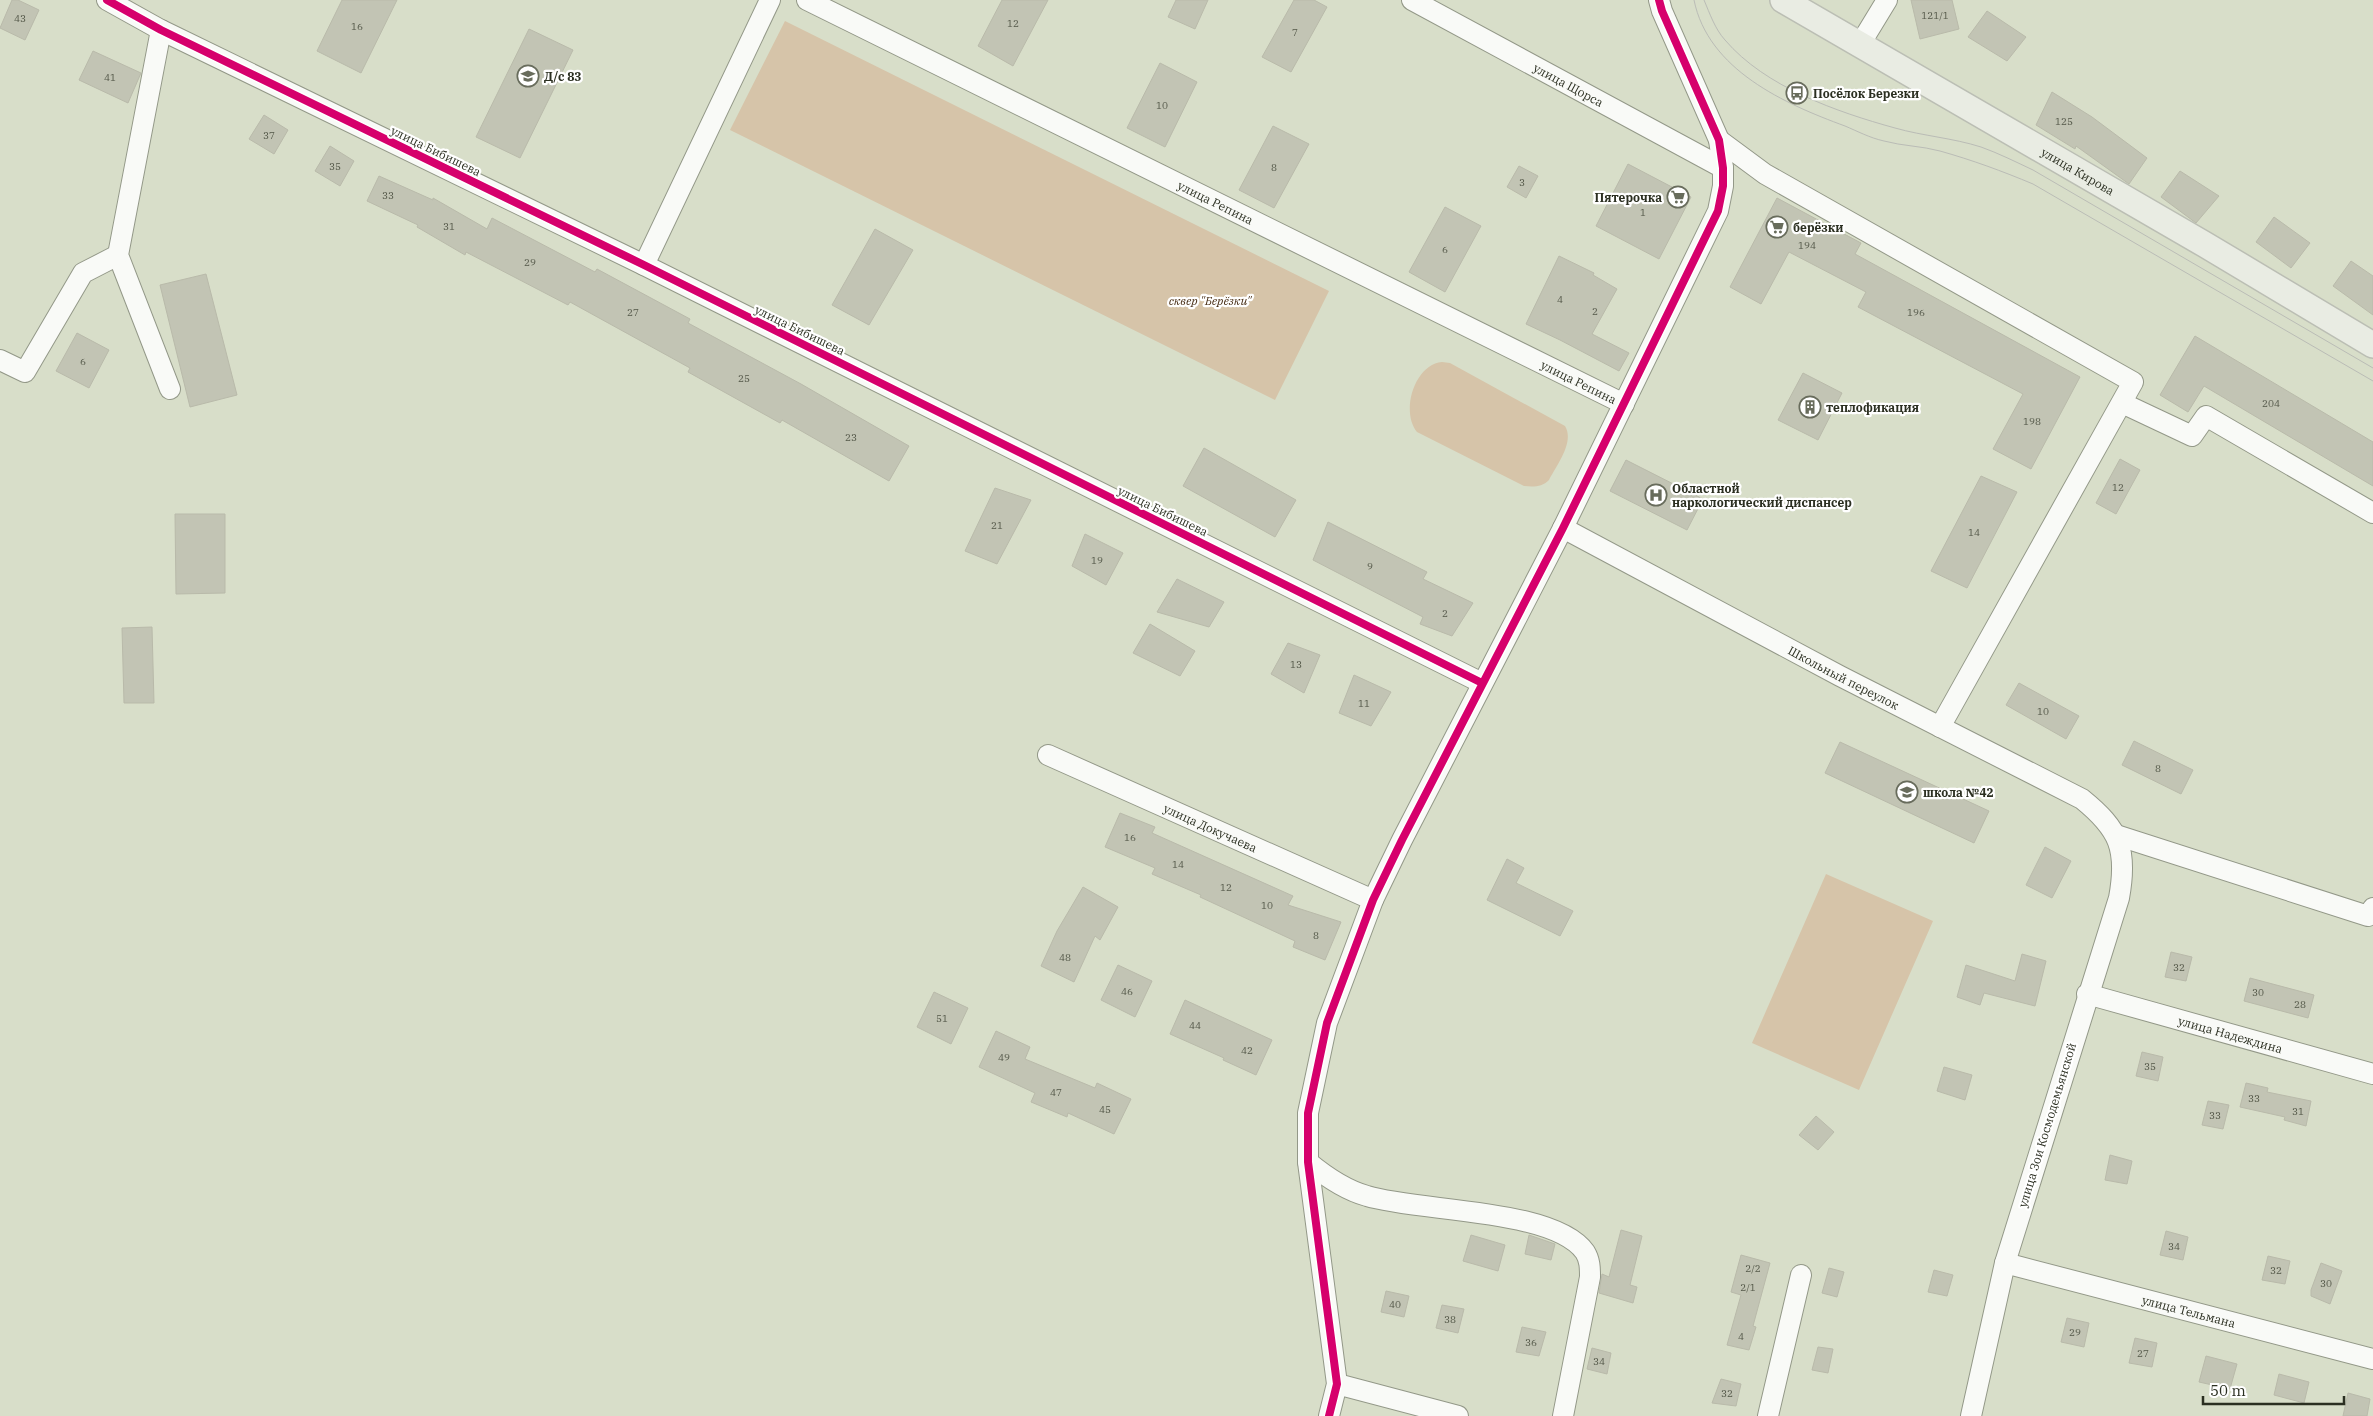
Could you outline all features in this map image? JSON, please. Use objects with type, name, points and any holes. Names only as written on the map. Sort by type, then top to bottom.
[{"type":"main road","name":"улица Кирова","points":[[1783,0],[1859,46],[2204,244],[2373,345]]},
{"type":"street","name":"улица Бибишева","points":[[107,0],[161,30],[644,265],[1482,683]]},
{"type":"street","points":[[644,265],[770,0]]},
{"type":"street","name":"улица Репина","points":[[808,0],[1624,404]]},
{"type":"street","name":"улица Щорса","points":[[1412,0],[1723,168]]},
{"type":"street","points":[[1329,1416],[1337,1384],[1308,1162],[1308,1113],[1327,1023],[1373,900],[1482,683],[1564,528],[1718,212],[1723,186],[1723,168],[1718,140],[1662,11],[1659,0]]},
{"type":"street","points":[[1859,46],[1886,0]]},
{"type":"street","points":[[161,30],[118,255],[170,389]]},
{"type":"street","points":[[1718,140],[1765,174],[2133,382],[1940,727]]},
{"type":"street","points":[[0,360],[25,372],[83,273],[118,255]]},
{"type":"street","points":[[2122,403],[2192,436],[2206,416],[2373,513]]},
{"type":"street","name":"Школьный переулок","points":[[1564,528],[1840,676],[2082,799],[2110,823],[2116,835]]},
{"type":"street","name":"улица Докучаева","points":[[1048,755],[1373,900]]},
{"type":"street","points":[[2116,835],[2368,916],[2373,908]]},
{"type":"street","name":"улица Зои Космодемьянской","points":[[1971,1416],[2005,1263],[2121,884],[2122,860],[2116,835]]},
{"type":"street","name":"улица Надеждина","points":[[2087,994],[2373,1074]]},
{"type":"street","points":[[1308,1162],[1328,1179],[1367,1196],[1528,1222],[1569,1236],[1584,1251],[1590,1261],[1590,1277],[1563,1416]]},
{"type":"street","name":"улица Тельмана","points":[[2005,1263],[2373,1359]]},
{"type":"street","points":[[1768,1416],[1801,1275]]},
{"type":"street","points":[[1337,1384],[1458,1416]]},
{"type":"green space","name":"сквер \"Берёзки\"","points":[[785,21],[1329,291],[1275,400],[730,130]]},
{"type":"green space","points":[[1442,362],[1450,363],[1565,426],[1568,439],[1566,446],[1549,480],[1538,486],[1524,486],[1417,432],[1412,423],[1410,412],[1413,390],[1424,371],[1432,365]]},
{"type":"green space","points":[[1826,874],[1933,921],[1859,1090],[1752,1043]]},
{"type":"building","points":[[12,0],[18,0],[39,10],[25,40],[0,28]]},
{"type":"building","points":[[342,0],[397,0],[361,73],[317,51]]},
{"type":"building","points":[[1002,0],[1048,0],[1013,66],[978,46]]},
{"type":"building","points":[[1176,0],[1208,0],[1195,29],[1168,17]]},
{"type":"building","points":[[1294,0],[1314,0],[1327,7],[1291,72],[1262,57]]},
{"type":"building","points":[[1911,0],[1952,0],[1959,29],[1920,39]]},
{"type":"building","points":[[1987,11],[2026,37],[2007,61],[1968,37]]},
{"type":"building","points":[[529,29],[573,50],[520,158],[476,137]]},
{"type":"building","points":[[93,51],[141,73],[128,103],[79,80]]},
{"type":"building","points":[[1160,63],[1197,82],[1165,147],[1127,128]]},
{"type":"building","points":[[2052,92],[2092,117],[2147,158],[2129,184],[2076,146],[2075,149],[2036,125]]},
{"type":"building","points":[[264,115],[288,130],[274,154],[249,139]]},
{"type":"building","points":[[1273,126],[1309,144],[1274,208],[1239,190]]},
{"type":"building","points":[[330,146],[354,161],[340,186],[315,171]]},
{"type":"building","points":[[1628,164],[1691,197],[1659,259],[1596,226]]},
{"type":"building","points":[[1519,166],[1538,176],[1526,198],[1507,187]]},
{"type":"building","points":[[2180,171],[2219,196],[2196,223],[2161,197]]},
{"type":"building","points":[[379,176],[433,200],[433,198],[487,229],[492,218],[595,272],[597,269],[690,319],[688,323],[801,384],[909,446],[889,481],[782,420],[780,423],[688,372],[690,368],[570,302],[568,305],[466,252],[465,255],[417,227],[418,225],[367,201]]},
{"type":"building","points":[[1777,198],[1861,243],[1855,254],[2080,377],[2031,469],[1993,449],[2023,394],[1858,307],[1866,292],[1789,252],[1761,304],[1730,287]]},
{"type":"building","points":[[1445,207],[1481,226],[1445,292],[1409,272]]},
{"type":"building","points":[[2274,217],[2310,243],[2291,268],[2256,242]]},
{"type":"building","points":[[875,229],[913,250],[869,325],[832,305]]},
{"type":"building","points":[[1559,256],[1594,273],[1593,275],[1617,289],[1592,334],[1629,353],[1619,371],[1526,324]]},
{"type":"building","points":[[2351,261],[2373,276],[2373,315],[2333,286]]},
{"type":"building","points":[[206,274],[237,395],[190,407],[160,285]]},
{"type":"building","points":[[77,333],[109,350],[89,388],[56,371]]},
{"type":"building","points":[[2195,336],[2373,442],[2373,486],[2204,386],[2188,412],[2160,395]]},
{"type":"building","name":"теплофикация","points":[[1803,373],[1842,393],[1818,440],[1778,420]]},
{"type":"building","points":[[1204,448],[1296,500],[1275,537],[1183,486]]},
{"type":"building","points":[[2120,459],[2140,470],[2116,514],[2096,503]]},
{"type":"building","name":"Областной наркологический диспансер","points":[[1626,460],[1703,499],[1687,530],[1610,491]]},
{"type":"building","points":[[1981,476],[2017,492],[1967,588],[1931,571]]},
{"type":"building","points":[[995,488],[1031,500],[997,564],[965,551]]},
{"type":"building","points":[[175,514],[225,514],[225,593],[176,594]]},
{"type":"building","points":[[1328,522],[1427,572],[1423,579],[1473,603],[1452,636],[1420,624],[1423,617],[1313,560]]},
{"type":"building","points":[[1085,534],[1123,553],[1106,585],[1072,566]]},
{"type":"building","points":[[1177,579],[1224,602],[1209,627],[1157,612]]},
{"type":"building","points":[[1150,624],[1195,651],[1180,676],[1133,653]]},
{"type":"building","points":[[152,627],[154,703],[124,703],[122,628]]},
{"type":"building","points":[[1288,643],[1320,655],[1304,693],[1271,674]]},
{"type":"building","points":[[1354,675],[1391,692],[1371,726],[1339,713]]},
{"type":"building","points":[[2019,683],[2079,716],[2066,739],[2006,705]]},
{"type":"building","points":[[2134,741],[2193,770],[2181,794],[2122,765]]},
{"type":"building","name":"школа №42","points":[[1840,742],[1989,811],[1974,843],[1825,773]]},
{"type":"building","points":[[1120,813],[1155,827],[1152,833],[1293,896],[1288,905],[1341,922],[1325,960],[1293,947],[1295,941],[1200,897],[1201,895],[1152,874],[1155,868],[1105,847]]},
{"type":"building","points":[[2045,847],[2071,861],[2052,898],[2026,885]]},
{"type":"building","points":[[1507,859],[1524,868],[1516,883],[1573,911],[1560,936],[1487,900]]},
{"type":"building","points":[[1083,887],[1118,907],[1100,940],[1095,936],[1074,982],[1041,966],[1057,931]]},
{"type":"building","points":[[2171,952],[2192,957],[2186,981],[2165,977]]},
{"type":"building","points":[[2022,954],[2046,961],[2035,1006],[1984,993],[1980,1005],[1957,997],[1966,965],[2015,981]]},
{"type":"building","points":[[1118,965],[1152,981],[1135,1017],[1101,1000]]},
{"type":"building","points":[[2250,978],[2314,995],[2308,1018],[2244,1001]]},
{"type":"building","points":[[934,992],[968,1008],[951,1044],[917,1027]]},
{"type":"building","points":[[1185,1000],[1272,1040],[1256,1075],[1223,1060],[1224,1058],[1170,1034]]},
{"type":"building","points":[[996,1031],[1030,1047],[1025,1059],[1095,1088],[1097,1083],[1131,1099],[1114,1134],[1068,1113],[1067,1117],[1031,1102],[1035,1093],[979,1067]]},
{"type":"building","points":[[2142,1052],[2163,1057],[2158,1081],[2136,1076]]},
{"type":"building","points":[[1944,1067],[1972,1075],[1965,1100],[1937,1091]]},
{"type":"building","points":[[2246,1083],[2268,1088],[2267,1092],[2311,1101],[2306,1126],[2284,1120],[2285,1117],[2240,1107]]},
{"type":"building","points":[[2208,1101],[2229,1105],[2223,1129],[2202,1125]]},
{"type":"building","points":[[1816,1116],[1834,1132],[1818,1150],[1799,1135]]},
{"type":"building","points":[[2110,1155],[2132,1161],[2127,1184],[2105,1180]]},
{"type":"building","points":[[1621,1230],[1642,1236],[1630,1285],[1637,1287],[1633,1303],[1599,1293],[1602,1274],[1609,1277]]},
{"type":"building","points":[[2166,1231],[2188,1237],[2183,1260],[2160,1255]]},
{"type":"building","points":[[1471,1235],[1505,1245],[1498,1271],[1463,1261]]},
{"type":"building","points":[[1529,1235],[1555,1244],[1551,1260],[1525,1254]]},
{"type":"building","points":[[1741,1255],[1770,1263],[1753,1326],[1756,1327],[1749,1350],[1727,1345],[1741,1295],[1731,1292]]},
{"type":"building","points":[[2268,1256],[2290,1261],[2285,1284],[2262,1280]]},
{"type":"building","points":[[2321,1263],[2342,1271],[2330,1304],[2311,1296],[2311,1290]]},
{"type":"building","points":[[1829,1268],[1844,1272],[1837,1297],[1822,1293]]},
{"type":"building","points":[[1934,1270],[1953,1275],[1947,1296],[1928,1292]]},
{"type":"building","points":[[1386,1291],[1409,1296],[1404,1317],[1381,1312]]},
{"type":"building","points":[[1442,1305],[1464,1309],[1458,1333],[1436,1328]]},
{"type":"building","points":[[2067,1318],[2089,1323],[2084,1347],[2061,1342]]},
{"type":"building","points":[[1522,1327],[1546,1332],[1539,1356],[1516,1352]]},
{"type":"building","points":[[2135,1338],[2157,1343],[2152,1367],[2129,1363]]},
{"type":"building","points":[[1818,1347],[1833,1349],[1828,1373],[1812,1370]]},
{"type":"building","points":[[1592,1348],[1611,1353],[1607,1374],[1587,1369]]},
{"type":"building","points":[[2206,1356],[2237,1364],[2230,1389],[2199,1382]]},
{"type":"building","points":[[2279,1374],[2309,1382],[2304,1403],[2274,1395]]},
{"type":"building","points":[[1721,1379],[1741,1384],[1736,1406],[1712,1403]]},
{"type":"building","points":[[2348,1393],[2370,1399],[2367,1416],[2343,1416]]},
{"type":"tram line","points":[[1694,0],[1702,25],[1715,46],[1732,65],[1752,81],[1775,95],[1798,107],[1874,138],[1891,143],[1940,151],[1987,166],[2033,184],[2373,381]]},
{"type":"tram line","points":[[1704,0],[1721,36],[1741,57],[1781,84],[1826,106],[1906,131],[1981,147],[2033,170],[2373,368]]},
{"type":"cycle path","points":[[107,0],[161,30],[644,265],[1482,683]]},
{"type":"cycle path","points":[[1329,1416],[1337,1384],[1308,1162],[1308,1113],[1327,1023],[1373,900],[1563,528],[1718,211],[1723,186],[1723,168],[1719,140],[1662,11],[1659,0]]},
{"type":"place","name":"Д/с 83","points":[[528,76]]},
{"type":"place","name":"Посёлок Березки","points":[[1797,93]]},
{"type":"place","name":"Пятерочка","points":[[1678,197]]},
{"type":"place","name":"берёзки","points":[[1777,227]]},
{"type":"place","name":"теплофикация","points":[[1810,407]]},
{"type":"place","name":"Областной наркологический диспансер","points":[[1656,495]]},
{"type":"place","name":"школа №42","points":[[1907,792]]}]
